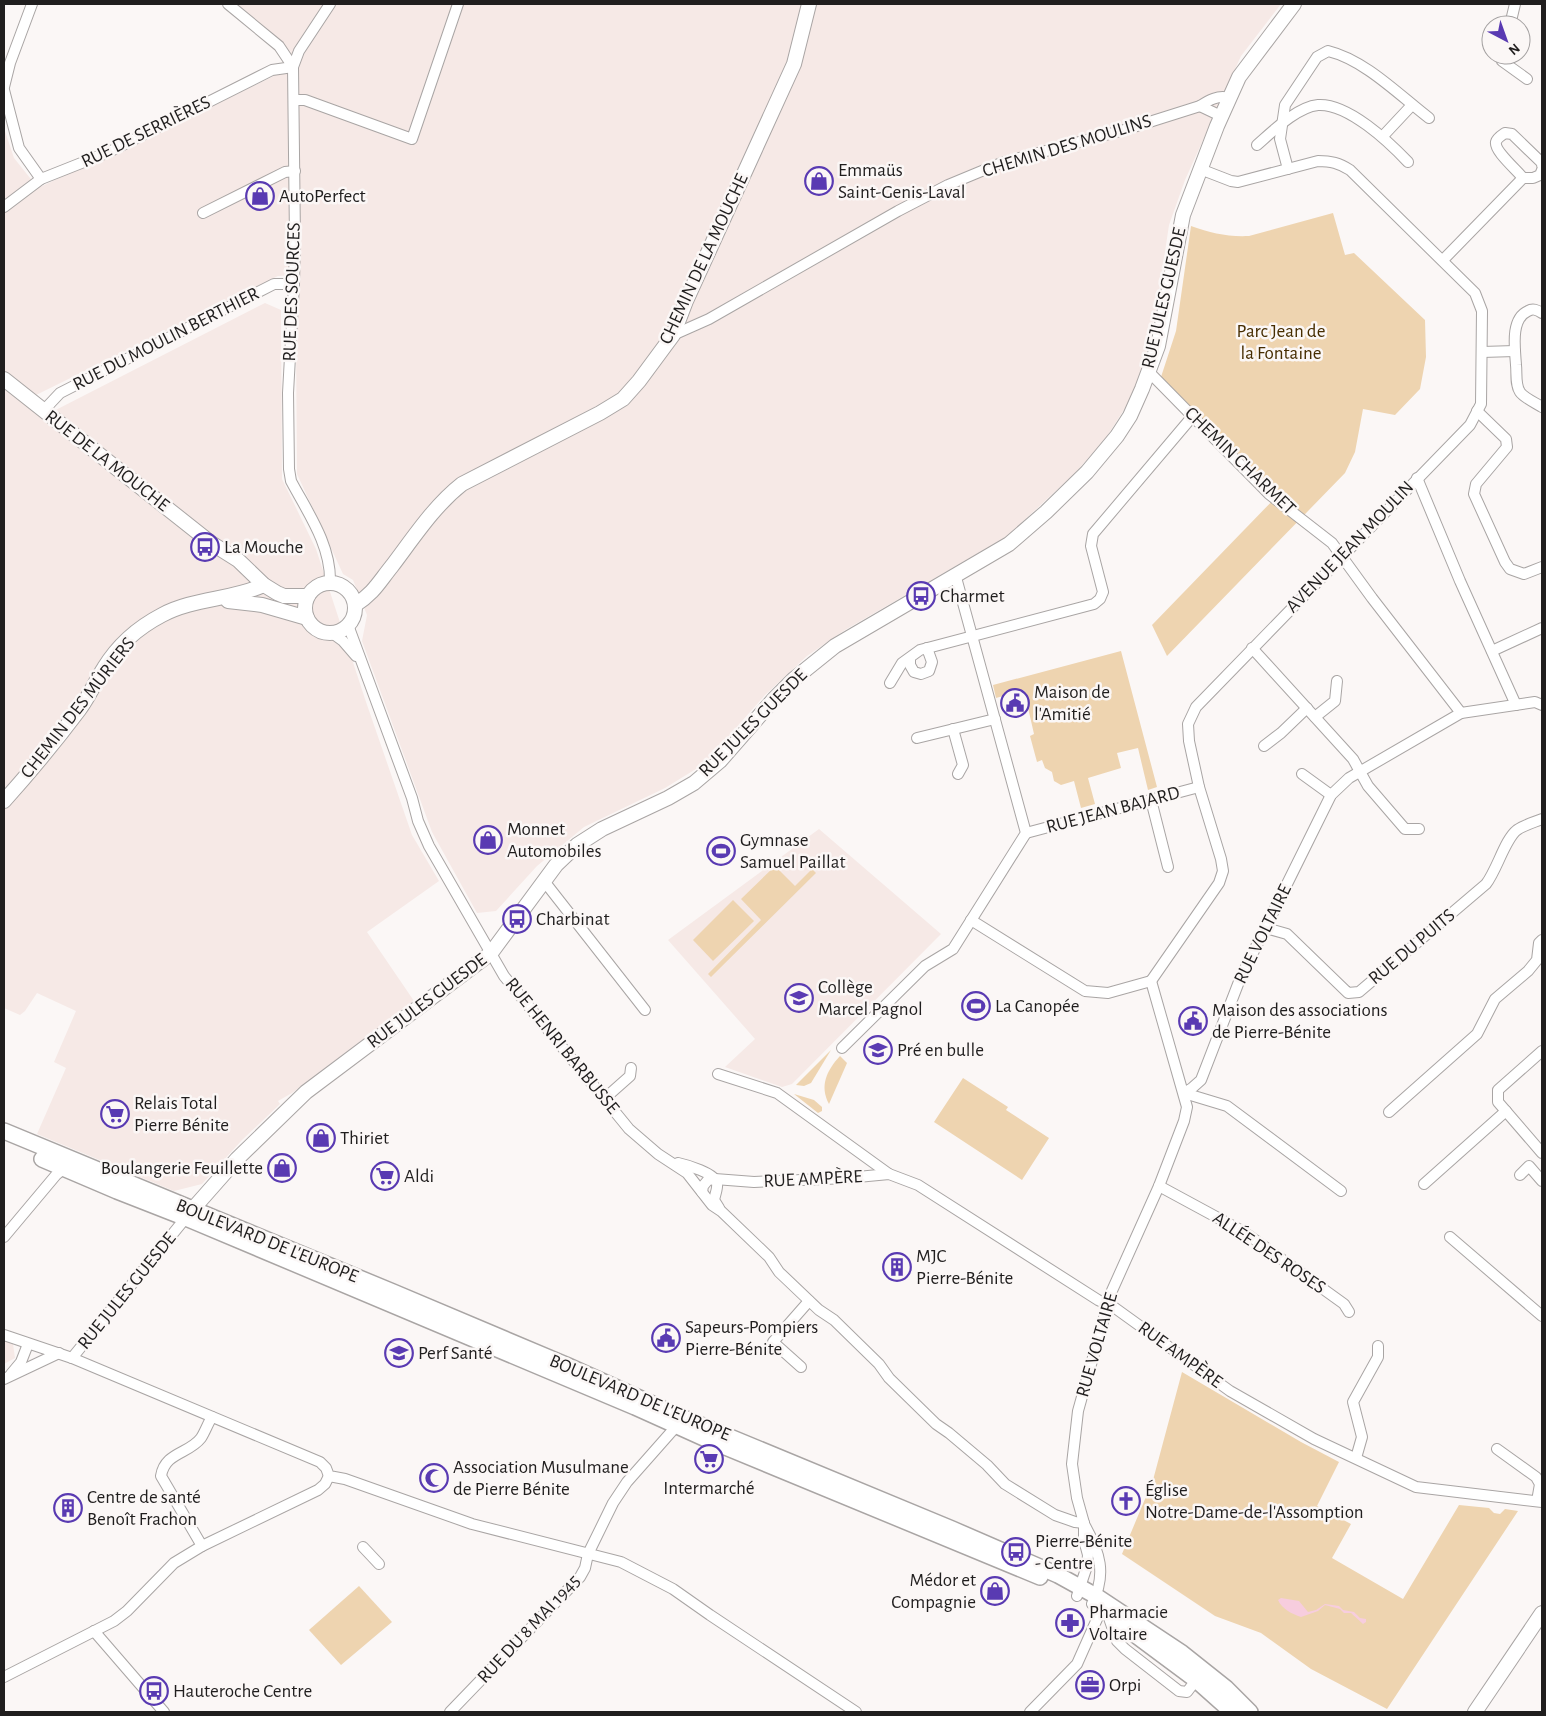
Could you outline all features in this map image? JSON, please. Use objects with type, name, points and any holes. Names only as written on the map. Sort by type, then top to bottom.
[{"type":"main road","name":"BOULEVARD DE L'EUROPE","points":[[4,1132],[109,1174],[189,1214],[635,1407],[679,1422],[1044,1579],[1079,1591],[1196,1680],[1232,1712]]},
{"type":"main road","name":"BOULEVARD DE L'EUROPE","points":[[4,1143],[114,1190],[189,1214]]},
{"type":"main road","name":"BOULEVARD DE L'EUROPE","points":[[1099,1606],[1182,1653],[1226,1688],[1250,1712]]},
{"type":"street","points":[[32,4],[10,63],[4,89],[18,148],[41,179]]},
{"type":"street","points":[[228,4],[279,46],[293,67]]},
{"type":"street","name":"RUE DES SOURCES","points":[[330,4],[299,51],[293,67],[295,171],[294,284],[288,393],[289,469],[291,481],[325,547],[330,568],[330,582]]},
{"type":"street","points":[[294,100],[305,100],[412,140],[458,4]]},
{"type":"street","name":"CHEMIN DE LA MOUCHE","points":[[353,598],[367,597],[378,587],[449,494],[462,484],[600,413],[623,399],[639,382],[673,335],[686,301],[794,64],[809,4]]},
{"type":"street","name":"RUE JULES GUESDE","points":[[72,1358],[224,1173],[306,1092],[491,953],[556,865],[577,845],[602,829],[685,788],[720,761],[774,699],[813,662],[835,646],[998,551],[1020,535],[1087,472],[1104,453],[1130,416],[1158,346],[1183,215],[1221,116],[1239,77],[1294,4]]},
{"type":"street","points":[[1288,170],[1280,139],[1285,105],[1317,57],[1328,51],[1340,54],[1377,76],[1429,118]]},
{"type":"street","points":[[1508,65],[1527,79]]},
{"type":"street","name":"RUE DE SERRIÈRES","points":[[4,207],[41,179],[109,152],[272,70],[293,67]]},
{"type":"street","name":"CHEMIN DES MOULINS","points":[[673,335],[709,319],[898,211],[948,185],[1001,163],[1124,130],[1200,106],[1208,100],[1221,96],[1229,98]]},
{"type":"street","points":[[1257,145],[1295,114],[1318,105],[1337,108],[1372,128],[1383,136],[1408,162]]},
{"type":"street","points":[[1383,136],[1412,105]]},
{"type":"street","points":[[1200,106],[1221,116]]},
{"type":"street","points":[[1523,178],[1497,149],[1497,140],[1505,133],[1512,134],[1542,165]]},
{"type":"street","name":"AVENUE JEAN MOULIN","points":[[1151,981],[1219,882],[1223,871],[1199,787],[1189,741],[1188,724],[1196,707],[1470,425],[1481,404],[1482,311],[1474,293],[1443,260],[1350,170],[1341,164],[1330,161],[1318,161],[1244,181],[1231,181],[1200,169]]},
{"type":"street","points":[[1443,260],[1523,178],[1533,178],[1540,175],[1542,170]]},
{"type":"street","points":[[203,213],[285,172],[295,171]]},
{"type":"street","name":"RUE DU MOULIN BERTHIER","points":[[44,410],[60,393],[274,284],[294,284]]},
{"type":"street","points":[[1542,313],[1537,309],[1530,310],[1521,316],[1516,328],[1517,386],[1520,392],[1542,407]]},
{"type":"street","points":[[1482,352],[1516,351]]},
{"type":"street","name":"CHEMIN CHARMET","points":[[1148,372],[1269,494],[1329,540],[1460,713]]},
{"type":"street","name":"RUE DE LA MOUCHE","points":[[4,379],[211,543],[238,560],[274,608]]},
{"type":"street","points":[[1477,411],[1506,439],[1507,447],[1476,484],[1474,494],[1510,569],[1524,574],[1542,567]]},
{"type":"street","points":[[890,683],[902,663],[920,650],[1094,604],[1100,599],[1103,592],[1091,546],[1093,534],[1192,417]]},
{"type":"street","points":[[1417,478],[1460,581],[1516,705]]},
{"type":"street","points":[[842,1048],[924,966],[953,948],[1026,832],[955,576]]},
{"type":"street","points":[[330,582],[338,583],[353,598],[355,612],[348,625],[338,632],[332,633],[314,627],[307,618],[305,603],[308,596],[317,586],[330,582]]},
{"type":"street","name":"RUE DE LA MOUCHE","points":[[260,587],[284,596],[308,596]]},
{"type":"street","name":"CHEMIN DES MÛRIERS","points":[[4,801],[75,715],[93,690],[104,668],[121,645],[144,625],[177,608],[237,595],[260,587]]},
{"type":"street","name":"CHEMIN DES MÛRIERS","points":[[212,599],[274,608],[307,618]]},
{"type":"street","name":"RUE HENRI BARBUSSE","points":[[348,625],[428,846],[504,976],[604,1099],[636,1136],[687,1173],[712,1205],[721,1211],[769,1257],[780,1272],[809,1300],[834,1320],[873,1358],[889,1378],[936,1424],[987,1465],[1005,1484],[1055,1515],[1084,1523]]},
{"type":"street","points":[[1492,651],[1542,628]]},
{"type":"street","name":"RUE HENRI BARBUSSE","points":[[332,633],[343,641],[355,654],[365,672]]},
{"type":"street","points":[[910,658],[910,665],[914,672],[921,674],[929,671],[932,662],[927,648]]},
{"type":"street","points":[[1252,648],[1353,759],[1368,786],[1406,829],[1419,829]]},
{"type":"street","points":[[1315,717],[1336,701],[1337,681]]},
{"type":"street","name":"RUE VOLTAIRE","points":[[1030,1712],[1077,1664],[1099,1606],[1100,1561],[1093,1539],[1084,1523],[1077,1498],[1072,1464],[1078,1411],[1104,1318],[1106,1304],[1184,1122],[1187,1106],[1184,1093],[1201,1080],[1240,979],[1331,795],[1349,778],[1360,771],[1460,713],[1534,702],[1542,705]]},
{"type":"street","points":[[1264,746],[1281,733],[1306,708]]},
{"type":"street","points":[[917,738],[995,719]]},
{"type":"street","points":[[953,730],[963,765],[958,774]]},
{"type":"street","points":[[1302,774],[1331,795]]},
{"type":"street","name":"RUE JEAN BAJARD","points":[[1026,832],[1199,787]]},
{"type":"street","points":[[1151,800],[1168,867]]},
{"type":"street","name":"RUE DU PUITS","points":[[1266,928],[1286,934],[1348,992],[1359,992],[1486,884],[1517,830],[1542,818]]},
{"type":"street","points":[[544,881],[645,1010]]},
{"type":"street","points":[[972,920],[1085,991],[1108,994],[1151,981],[1184,1093],[1227,1106],[1341,1191]]},
{"type":"street","points":[[1389,1112],[1477,1034],[1495,999],[1528,971],[1537,960],[1539,944],[1542,940]]},
{"type":"street","points":[[1542,1051],[1498,1090],[1498,1102],[1542,1153]]},
{"type":"street","points":[[604,1099],[630,1076],[631,1068]]},
{"type":"street","points":[[718,1074],[777,1093],[889,1174]]},
{"type":"street","points":[[1424,1184],[1506,1111]]},
{"type":"street","name":"RUE HENRI BARBUSSE","points":[[668,1160],[685,1164],[709,1174],[715,1179]]},
{"type":"street","points":[[1520,1175],[1529,1166],[1542,1181]]},
{"type":"street","points":[[4,1237],[64,1168]]},
{"type":"street","name":"RUE AMPÈRE","points":[[715,1179],[754,1182],[889,1174],[918,1185],[1115,1308],[1230,1391],[1314,1438],[1416,1487],[1540,1502]]},
{"type":"street","points":[[702,1192],[703,1186],[708,1180],[715,1179],[717,1185],[714,1200],[721,1211]]},
{"type":"street","name":"ALLÉE DES ROSES","points":[[1158,1186],[1244,1232],[1344,1304],[1349,1312]]},
{"type":"street","points":[[1450,1237],[1542,1316]]},
{"type":"street","points":[[801,1367],[774,1342],[809,1300]]},
{"type":"street","points":[[4,1335],[72,1358],[320,1462],[326,1468],[328,1476],[325,1484],[318,1490],[202,1546],[174,1563],[128,1612],[114,1621],[4,1677]]},
{"type":"street","points":[[6,1377],[21,1362],[28,1344]]},
{"type":"street","points":[[1356,1458],[1362,1437],[1353,1402],[1378,1357],[1378,1346]]},
{"type":"street","points":[[6,1377],[59,1353]]},
{"type":"street","points":[[202,1546],[162,1476],[163,1468],[168,1461],[200,1439],[212,1416]]},
{"type":"street","name":"RUE DU 8 MAI 1945","points":[[450,1712],[580,1577],[585,1568],[588,1554],[613,1503],[628,1482],[679,1422]]},
{"type":"street","points":[[1497,1449],[1536,1477],[1540,1484],[1540,1502]]},
{"type":"street","points":[[328,1476],[345,1478],[472,1524],[621,1562],[673,1589],[710,1616],[856,1712]]},
{"type":"street","name":"RUE VOLTAIRE","points":[[1079,1591],[1087,1566],[1088,1555],[1084,1540],[1084,1523]]},
{"type":"street","points":[[363,1547],[379,1564]]},
{"type":"street","points":[[1088,1555],[1100,1561]]},
{"type":"street","points":[[1475,1712],[1542,1613]]},
{"type":"street","points":[[94,1631],[164,1712]]},
{"type":"shaded area","points":[[235,4],[1281,4],[1241,56],[1185,180],[1169,225],[1157,305],[1148,348],[1132,397],[1104,441],[1073,475],[1006,537],[845,630],[807,656],[765,695],[704,764],[665,788],[584,827],[537,866],[496,911],[477,913],[432,832],[362,641],[367,615],[353,580],[343,574],[297,474],[296,339],[300,275],[278,276],[34,396],[4,373],[4,128],[14,158],[38,188],[272,77],[291,52]]},
{"type":"shaded area","points":[[265,303],[281,310],[282,479],[316,549],[412,835],[439,881],[367,932],[414,1001],[292,1093],[278,1101],[280,1104],[242,1140],[202,1184],[174,1191],[37,1134],[66,1068],[54,1062],[76,1011],[37,993],[25,1011],[20,1015],[4,1008],[4,386],[42,417]]},
{"type":"shaded area","name":"Collège Marcel Pagnol","points":[[819,829],[941,934],[792,1084],[782,1087],[725,1067],[755,1039],[668,940]]},
{"type":"shaded area","points":[[4,1341],[13,1344],[15,1358],[4,1364]]},
{"type":"shaded area","points":[[1281,1598],[1299,1601],[1308,1612],[1316,1610],[1325,1604],[1339,1606],[1343,1610],[1354,1612],[1360,1618],[1366,1619],[1366,1622],[1363,1624],[1351,1613],[1344,1613],[1340,1609],[1325,1605],[1318,1611],[1301,1617],[1285,1609],[1278,1600]]},
{"type":"green space","name":"Parc Jean de la Fontaine","points":[[1333,213],[1345,255],[1354,253],[1425,320],[1426,357],[1420,389],[1395,415],[1363,409],[1355,452],[1345,473],[1167,656],[1152,625],[1276,497],[1165,385],[1161,377],[1176,331],[1191,226],[1219,234],[1249,236]]},
{"type":"green space","points":[[1121,651],[1157,787],[1148,790],[1138,748],[1117,753],[1121,768],[1088,778],[1095,804],[1081,808],[1074,781],[1061,785],[1054,781],[1052,772],[1045,768],[1042,760],[1037,762],[1030,736],[1034,734],[1024,690],[996,698],[993,685]]},
{"type":"green space","points":[[775,866],[795,886],[812,869],[816,873],[711,977],[708,974],[761,920],[741,899]]},
{"type":"green space","points":[[733,900],[754,921],[713,961],[693,940]]},
{"type":"green space","points":[[831,1050],[811,1083],[804,1086],[796,1085]]},
{"type":"green space","points":[[840,1056],[847,1063],[829,1104],[825,1091],[826,1078],[831,1067]]},
{"type":"green space","points":[[963,1078],[1008,1107],[1006,1110],[1049,1138],[1022,1180],[934,1122]]},
{"type":"green space","points":[[794,1094],[814,1100],[822,1107],[822,1111],[818,1113]]},
{"type":"green space","points":[[1182,1372],[1301,1442],[1339,1462],[1317,1506],[1351,1524],[1332,1558],[1403,1599],[1459,1505],[1489,1508],[1494,1513],[1500,1514],[1505,1509],[1518,1511],[1387,1709],[1311,1669],[1261,1633],[1215,1616],[1122,1554],[1153,1480]]},
{"type":"green space","points":[[359,1586],[392,1622],[341,1665],[309,1630]]},
{"type":"place","name":"Emmaüs Saint-Genis-Laval","points":[[819,181]]},
{"type":"place","name":"AutoPerfect","points":[[260,196]]},
{"type":"place","name":"La Mouche","points":[[205,547]]},
{"type":"place","name":"Charmet","points":[[921,596]]},
{"type":"place","name":"Maison de l'Amitié","points":[[1015,703]]},
{"type":"place","name":"Monnet Automobiles","points":[[488,840]]},
{"type":"place","name":"Gymnase Samuel Paillat","points":[[721,851]]},
{"type":"place","name":"Charbinat","points":[[517,919]]},
{"type":"place","name":"Collège Marcel Pagnol","points":[[799,998]]},
{"type":"place","name":"La Canopée","points":[[976,1006]]},
{"type":"place","name":"Maison des associations de Pierre-Bénite","points":[[1193,1021]]},
{"type":"place","name":"Pré en bulle","points":[[878,1050]]},
{"type":"place","name":"Relais Total Pierre Bénite","points":[[115,1114]]},
{"type":"place","name":"Thiriet","points":[[321,1138]]},
{"type":"place","name":"Boulangerie Feuillette","points":[[282,1168]]},
{"type":"place","name":"Aldi","points":[[385,1176]]},
{"type":"place","name":"MJC Pierre-Bénite","points":[[897,1267]]},
{"type":"place","name":"Sapeurs-Pompiers Pierre-Bénite","points":[[666,1338]]},
{"type":"place","name":"Perf Santé","points":[[399,1353]]},
{"type":"place","name":"Intermarché","points":[[709,1459]]},
{"type":"place","name":"Association Musulmane de Pierre Bénite","points":[[434,1478]]},
{"type":"place","name":"Église Notre-Dame-de-l'Assomption","points":[[1126,1501]]},
{"type":"place","name":"Centre de santé Benoît Frachon","points":[[68,1508]]},
{"type":"place","name":"Pierre-Bénite - Centre","points":[[1016,1552]]},
{"type":"place","name":"Médor et Compagnie","points":[[995,1591]]},
{"type":"place","name":"Pharmacie Voltaire","points":[[1070,1623]]},
{"type":"place","name":"Orpi","points":[[1090,1685]]},
{"type":"place","name":"Hauteroche Centre","points":[[154,1691]]}]
